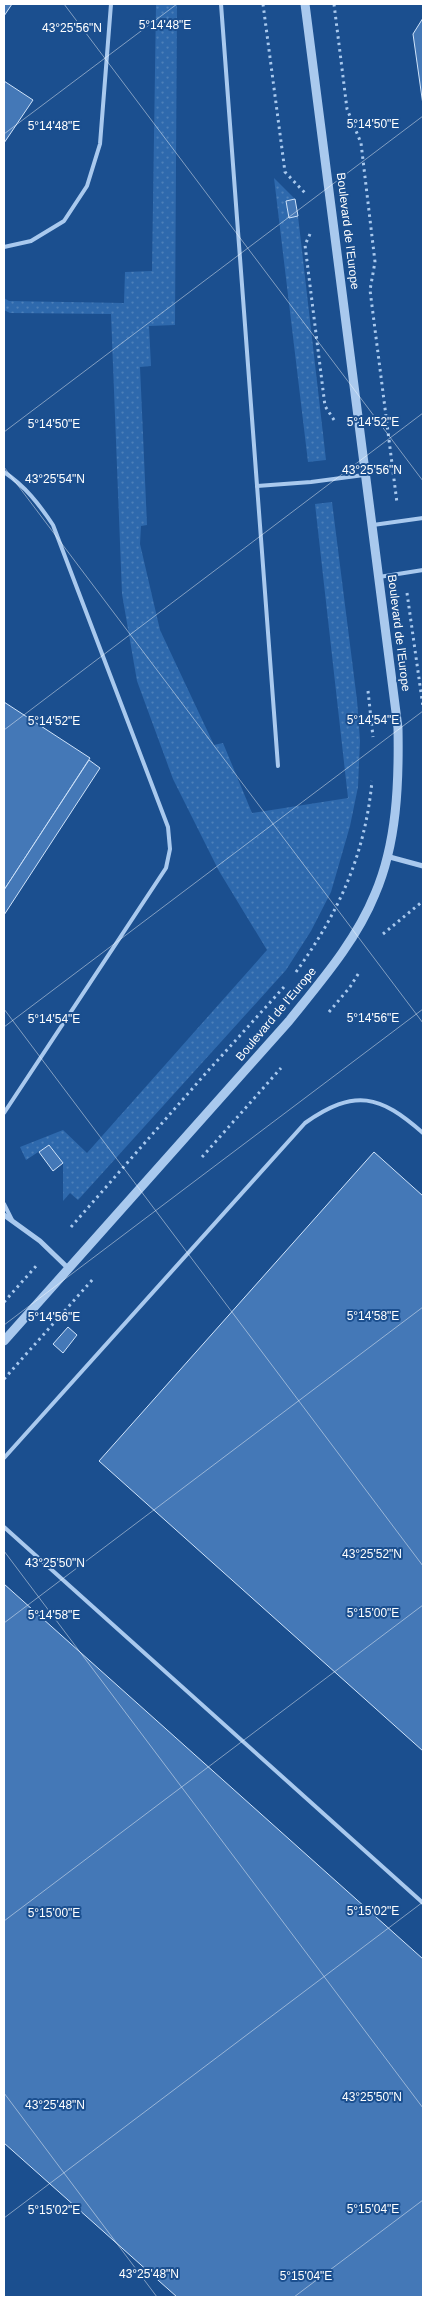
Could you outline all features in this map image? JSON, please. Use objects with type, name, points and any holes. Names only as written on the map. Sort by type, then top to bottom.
[{"type":"street","name":"Boulevard de l'Europe","points":[[4,1341],[289,1021],[324,977],[356,931],[372,901],[386,856],[396,812],[399,769],[398,728],[305,4]]},
{"type":"street","points":[[386,856],[423,866]]},
{"type":"street","points":[[4,1215],[40,1241],[68,1268]]},
{"type":"lane","points":[[4,248],[31,242],[64,221],[87,186],[100,144],[111,4]]},
{"type":"lane","points":[[221,4],[278,766]]},
{"type":"lane","points":[[4,472],[17,481],[37,501],[53,526],[168,827],[170,849],[166,868],[4,1113]]},
{"type":"lane","points":[[257,486],[366,475]]},
{"type":"lane","points":[[373,524],[423,518]]},
{"type":"lane","points":[[379,577],[423,570]]},
{"type":"lane","points":[[4,1458],[305,1123],[323,1110],[348,1102],[368,1100],[388,1106],[404,1116],[423,1133]]},
{"type":"lane","points":[[4,1204],[12,1220]]},
{"type":"lane","points":[[4,1527],[423,1903]]},
{"type":"path","points":[[263,4],[285,172],[310,198]]},
{"type":"path","points":[[334,4],[347,109],[361,144],[375,262],[370,290],[400,521]]},
{"type":"path","points":[[313,228],[305,245],[325,406],[336,426]]},
{"type":"path","points":[[404,573],[423,707]]},
{"type":"path","points":[[366,681],[373,739]]},
{"type":"path","points":[[295,974],[320,938],[351,878],[369,811],[373,772]]},
{"type":"path","points":[[76,1222],[290,980]]},
{"type":"path","points":[[4,1302],[29,1274]]},
{"type":"shaded area","points":[[156,4],[177,4],[175,325],[149,326],[151,366],[140,367],[147,525],[141,526],[140,544],[160,630],[214,745],[223,743],[252,813],[348,798],[315,504],[332,502],[357,700],[360,741],[358,787],[350,826],[331,892],[311,931],[286,970],[78,1200],[70,1193],[63,1201],[63,1163],[49,1145],[26,1160],[20,1147],[63,1130],[87,1153],[267,950],[219,871],[173,779],[137,681],[122,594],[111,314],[10,313],[4,310],[4,298],[9,301],[124,303],[125,272],[152,271]]},
{"type":"shaded area","points":[[274,178],[295,199],[286,201],[289,217],[298,216],[326,460],[308,462]]},
{"type":"building","points":[[4,4],[12,4],[4,16]]},
{"type":"building","points":[[423,18],[423,105],[413,34]]},
{"type":"building","points":[[4,81],[33,100],[4,143]]},
{"type":"building","points":[[295,199],[298,216],[289,218],[286,201]]},
{"type":"building","points":[[4,702],[90,758],[4,890]]},
{"type":"building","points":[[89,760],[100,768],[4,915],[4,890]]},
{"type":"building","points":[[49,1145],[63,1163],[53,1171],[39,1152]]},
{"type":"building","points":[[374,1152],[423,1196],[423,1751],[99,1461]]},
{"type":"building","points":[[68,1327],[77,1335],[63,1353],[53,1344]]},
{"type":"building","points":[[4,1584],[423,1959],[423,2297],[177,2297],[4,2143]]}]
